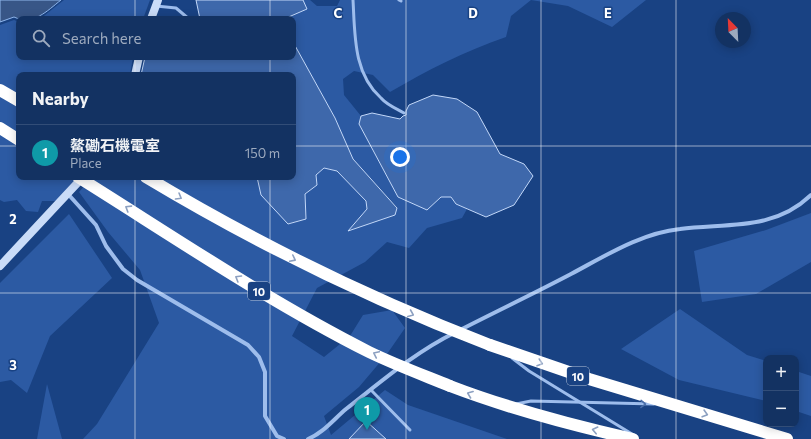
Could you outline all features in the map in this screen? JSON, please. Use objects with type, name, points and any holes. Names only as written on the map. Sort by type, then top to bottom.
[{"type":"highway","points":[[0,90],[16,99]]},
{"type":"highway","points":[[0,128],[16,138]]},
{"type":"highway","name":"10","points":[[83,180],[223,269],[300,315],[371,352],[450,386],[506,406],[575,426],[633,439]]},
{"type":"highway","name":"10","points":[[151,180],[245,234],[319,272],[406,312],[494,347],[558,369],[787,439]]},
{"type":"street","points":[[152,16],[157,3]]},
{"type":"street","points":[[136,72],[138,60]]},
{"type":"street","points":[[0,266],[80,180]]},
{"type":"street","points":[[68,194],[96,225],[106,246],[124,269],[138,280],[248,345],[259,357],[265,372],[265,416],[277,436],[284,439]]},
{"type":"street","points":[[308,439],[318,435],[332,421],[371,390],[430,346],[609,254],[645,238],[678,229],[764,221],[783,215],[800,205],[811,195]]},
{"type":"lane","points":[[353,0],[354,36],[358,59],[367,82],[381,99],[404,113]]},
{"type":"lane","points":[[157,3],[176,8],[185,16]]},
{"type":"lane","points":[[494,347],[529,371],[582,402],[640,439]]},
{"type":"lane","points":[[371,390],[410,430]]},
{"type":"lane","points":[[506,406],[531,401],[668,403]]},
{"type":"shaded area","points":[[0,0],[61,0],[39,16],[16,16],[16,18],[0,22]]},
{"type":"shaded area","points":[[64,0],[150,0],[144,16],[44,16]]},
{"type":"shaded area","points":[[303,0],[310,0],[317,6],[337,6],[340,0],[531,0],[511,16],[506,37],[476,48],[418,76],[390,92],[373,75],[354,71],[343,79],[344,95],[361,116],[359,124],[385,173],[405,200],[427,210],[441,197],[451,197],[456,204],[467,209],[462,218],[427,228],[409,248],[387,242],[365,262],[317,288],[292,336],[324,357],[350,336],[363,315],[392,310],[405,328],[387,354],[359,387],[324,416],[331,435],[385,390],[408,405],[507,439],[83,439],[97,424],[159,323],[140,270],[108,232],[79,192],[89,180],[258,180],[261,195],[289,224],[306,219],[305,194],[317,185],[316,175],[324,168],[337,171],[366,201],[367,209],[359,227],[395,215],[397,207],[353,159],[335,118],[296,47],[296,16],[287,16]]},
{"type":"shaded area","points":[[531,0],[646,0],[612,27],[568,6]]},
{"type":"shaded area","points":[[14,20],[16,21],[16,60],[132,60],[130,72],[16,72],[16,180],[75,180],[57,201],[42,201],[38,212],[26,211],[17,200],[4,202],[0,200],[0,25]]},
{"type":"shaded area","points":[[811,213],[811,262],[756,294],[702,302],[694,251],[766,230]]},
{"type":"shaded area","points":[[69,214],[112,278],[50,336],[27,393],[11,380],[0,382],[0,283]]},
{"type":"shaded area","points":[[680,309],[747,355],[763,360],[763,400],[679,380],[621,349]]},
{"type":"shaded area","points":[[799,372],[811,376],[811,416],[799,412]]},
{"type":"shaded area","points":[[47,384],[62,439],[37,439]]},
{"type":"building","points":[[196,0],[303,0],[307,9],[291,16],[199,16]]},
{"type":"building","points":[[296,47],[335,118],[353,159],[397,208],[395,215],[348,231],[367,209],[366,201],[337,171],[324,168],[316,175],[317,185],[305,194],[306,219],[288,224],[261,195],[258,180],[296,180],[296,72],[142,72],[144,60],[296,60]]},
{"type":"building","points":[[433,95],[457,99],[477,112],[500,154],[524,164],[533,176],[514,205],[486,217],[456,204],[451,197],[441,197],[427,210],[398,197],[359,124],[361,116],[372,113],[400,119],[406,115],[409,105]]},
{"type":"building","points":[[366,421],[386,439],[349,439]]},
{"type":"place","name":"鰲磡石機電室","points":[[367,430]]}]
